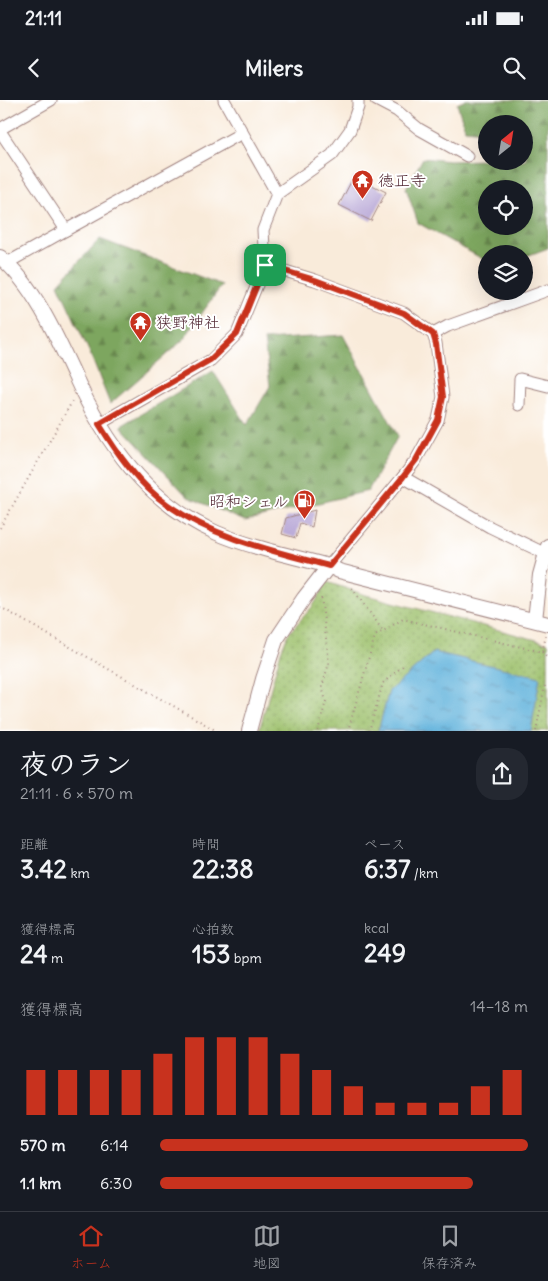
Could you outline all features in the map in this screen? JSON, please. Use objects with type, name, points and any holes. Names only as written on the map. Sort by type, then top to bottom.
[{"type":"street","points":[[52,100],[0,130],[66,230]]},
{"type":"street","points":[[224,100],[277,194]]},
{"type":"street","points":[[99,424],[210,360],[237,334],[265,265],[263,230],[277,194],[332,155],[350,130],[358,107],[358,100]]},
{"type":"street","points":[[376,100],[397,111],[419,129],[467,156]]},
{"type":"street","points":[[242,133],[66,230],[3,260],[22,278],[32,295],[62,348],[99,424],[127,464],[167,504],[193,521],[217,533],[240,541],[543,626],[540,575],[547,550],[490,527],[403,477]]},
{"type":"street","points":[[249,731],[276,640],[304,598],[319,579],[334,568],[416,460],[438,420],[443,397],[433,334],[404,313],[315,280],[265,265]]},
{"type":"street","points":[[433,334],[448,326],[548,290]]},
{"type":"street","points":[[519,405],[520,379],[548,386]]},
{"type":"path","points":[[0,528],[80,388]]},
{"type":"path","points":[[334,568],[383,631]]},
{"type":"path","points":[[318,731],[326,701],[322,687],[329,663],[319,579]]},
{"type":"path","points":[[0,607],[217,731]]},
{"type":"path","points":[[348,731],[375,636],[403,619],[542,652],[548,659]]},
{"type":"path","points":[[542,652],[543,626]]},
{"type":"path","points":[[369,731],[383,683],[405,664]]},
{"type":"path","points":[[536,731],[545,685]]},
{"type":"green space","points":[[466,100],[548,100],[548,248],[533,254],[533,245],[478,245],[478,257],[418,223],[406,188],[423,158],[449,161],[478,160],[478,170],[533,170],[533,115],[478,115],[478,130],[465,129],[457,104]]},
{"type":"green space","points":[[100,239],[222,285],[183,340],[110,404],[89,351],[58,284]]},
{"type":"green space","points":[[343,335],[398,436],[368,491],[245,521],[188,497],[121,426],[213,371],[247,425],[270,386],[264,340]]},
{"type":"green space","points":[[327,582],[366,595],[548,643],[548,731],[259,731],[281,651],[288,634],[313,606]]},
{"type":"water","points":[[434,652],[540,677],[531,731],[378,731],[389,691]]},
{"type":"building","name":"徳正寺","points":[[354,176],[386,192],[371,221],[339,205]]},
{"type":"building","points":[[315,510],[312,527],[300,523],[296,538],[282,534],[286,518]]},
{"type":"place","name":"徳正寺","points":[[362,199]]},
{"type":"place","name":"狭野神社","points":[[140,341]]},
{"type":"place","name":"昭和シェル","points":[[305,520]]},
{"type":"route","points":[[265,265],[315,280],[404,313],[433,334],[436,344],[443,397],[438,420],[416,460],[329,566],[240,541],[217,533],[193,521],[167,504],[148,487],[113,446],[99,424],[210,360],[237,334],[265,265]]}]
